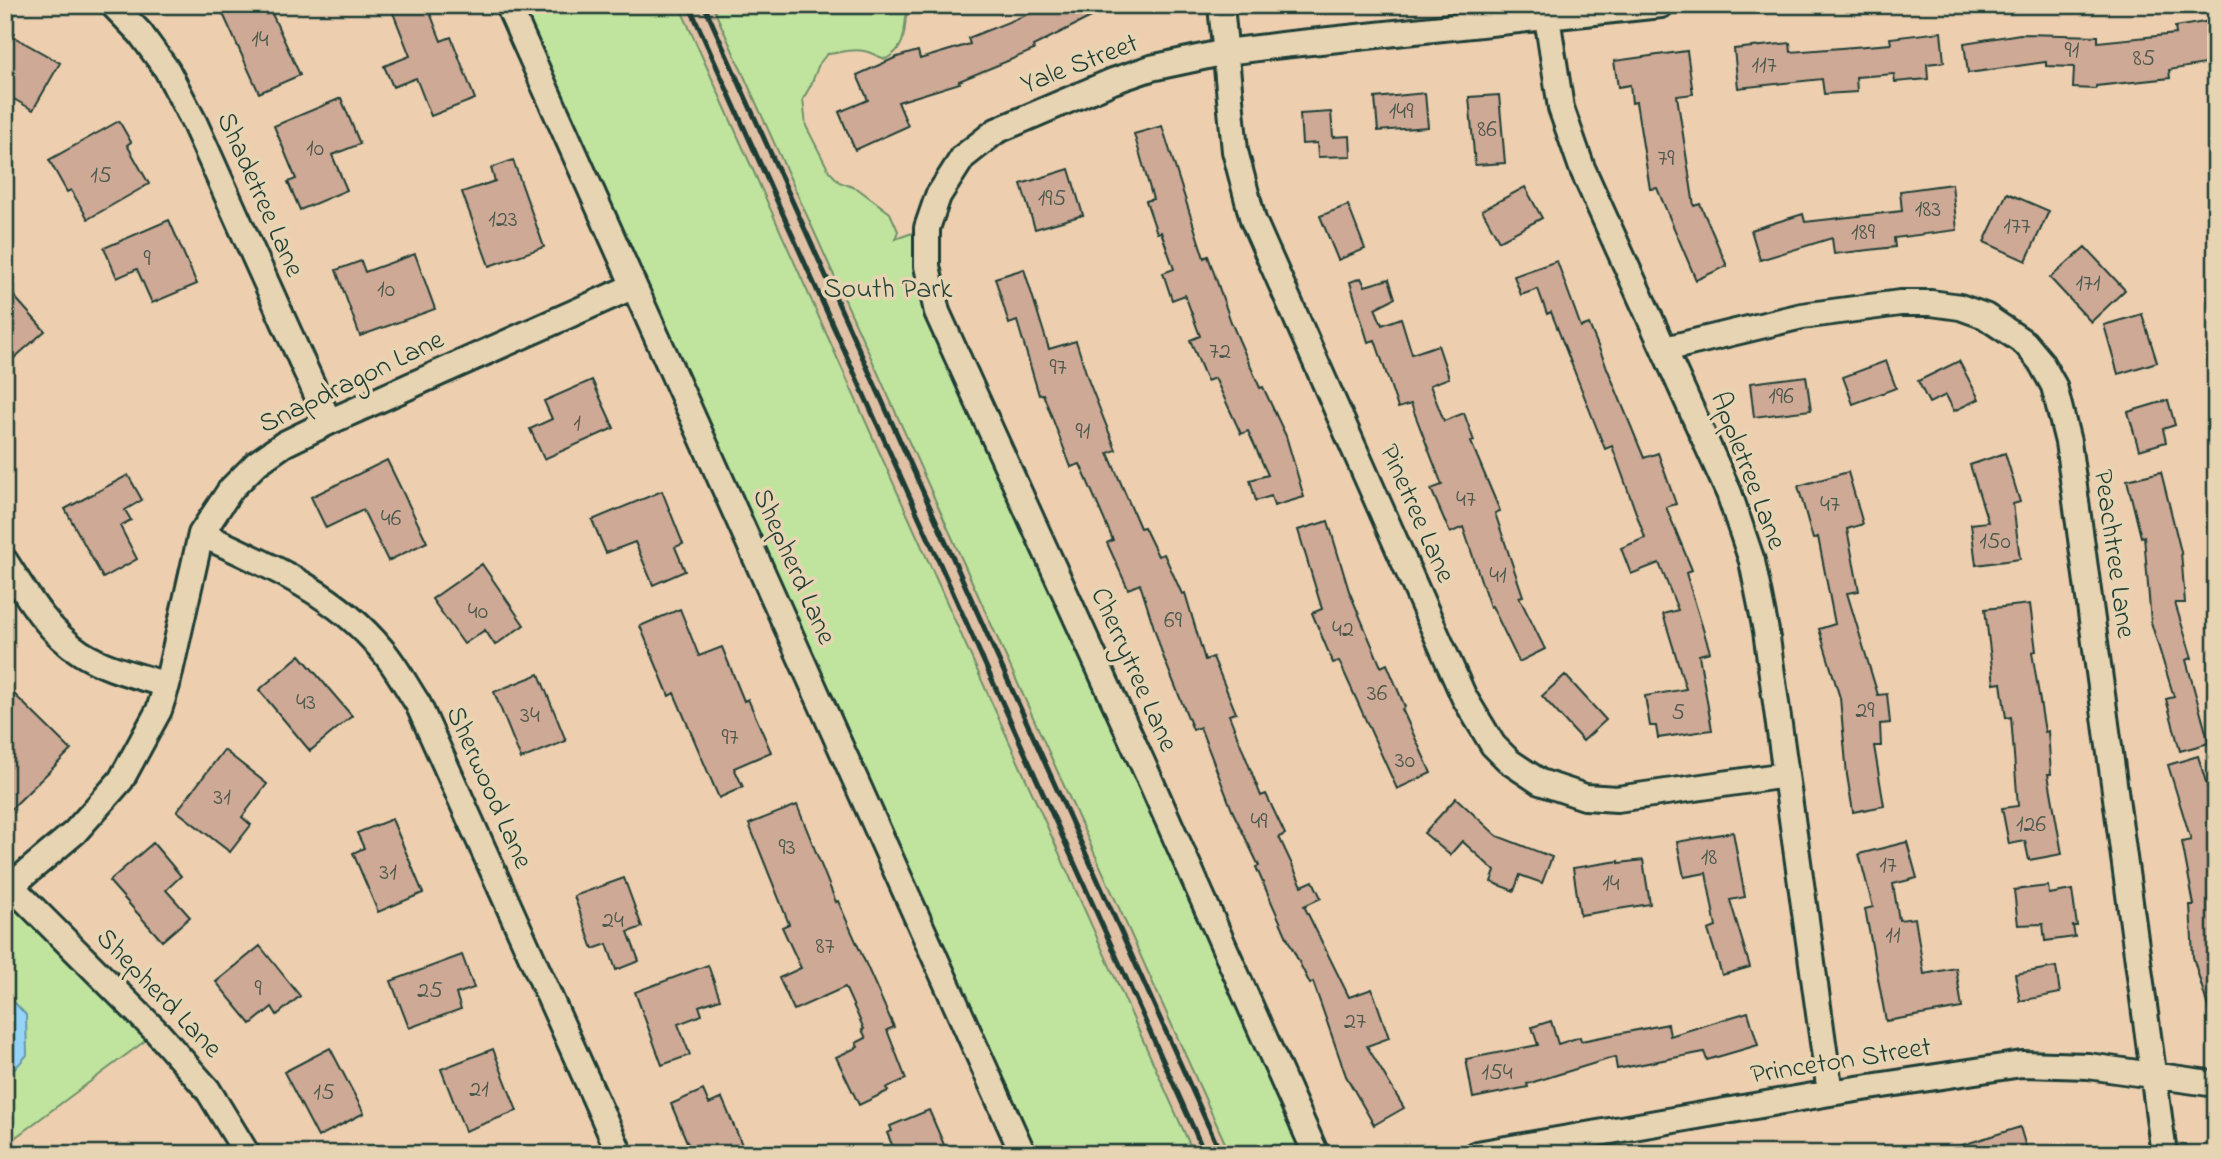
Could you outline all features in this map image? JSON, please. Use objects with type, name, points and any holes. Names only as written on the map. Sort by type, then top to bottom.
[{"type":"street","name":"Shadetree Lane","points":[[113,5],[141,33],[167,69],[194,122],[328,422]]},
{"type":"street","name":"Shepherd Lane","points":[[509,5],[1023,1154]]},
{"type":"street","name":"Pinetree Lane","points":[[1222,5],[1235,151],[1253,220],[1464,697],[1493,745],[1510,762],[1540,782],[1585,797],[1617,799],[1786,775]]},
{"type":"street","name":"Yale Street","points":[[935,205],[963,157],[996,131],[1113,80],[1172,62],[1226,52],[1661,5]]},
{"type":"street","name":"Appletree Lane","points":[[1547,17],[1557,91],[1571,138],[1729,493],[1752,561],[1766,631],[1830,1093]]},
{"type":"street","name":"Cherrytree Lane","points":[[935,205],[927,228],[927,266],[937,312],[1146,769],[1316,1154]]},
{"type":"street","name":"Snapdragon Lane","points":[[8,888],[75,832],[121,780],[159,710],[201,534],[232,489],[257,463],[284,444],[328,422],[634,286]]},
{"type":"street","name":"Peachtree Lane","points":[[1665,349],[1802,316],[1900,303],[1931,303],[1960,307],[1986,316],[2025,343],[2040,361],[2054,386],[2068,442],[2164,1154]]},
{"type":"street","name":"Sherwood Lane","points":[[201,534],[284,572],[342,611],[382,650],[418,704],[620,1154]]},
{"type":"street","points":[[5,561],[52,628],[80,653],[106,665],[167,685]]},
{"type":"street","name":"Shepherd Lane","points":[[8,888],[158,1032],[208,1090],[247,1154]]},
{"type":"street","name":"Princeton Street","points":[[1477,1154],[1830,1093],[2022,1064],[2088,1066],[2216,1084]]},
{"type":"shaded area","points":[[679,5],[712,5],[1230,1154],[1194,1154]]},
{"type":"green space","points":[[509,5],[679,5],[1194,1154],[1023,1154]]},
{"type":"green space","name":"South Park","points":[[712,5],[909,5],[902,42],[894,54],[886,59],[859,50],[827,54],[819,64],[803,99],[806,126],[829,171],[839,182],[858,189],[890,213],[898,231],[895,239],[927,228],[927,266],[1316,1154],[1230,1154]]},
{"type":"green space","points":[[5,891],[157,1032],[5,1145]]},
{"type":"water","points":[[6,993],[26,1015],[27,1055],[5,1080]]},
{"type":"building","points":[[219,5],[268,5],[300,75],[259,93]]},
{"type":"building","points":[[390,5],[427,5],[441,41],[451,37],[475,99],[431,116],[416,78],[393,87],[384,66],[410,56]]},
{"type":"building","points":[[1027,5],[1115,5],[1033,46],[1034,50],[959,81],[960,83],[898,102],[908,126],[855,150],[839,112],[868,100],[857,75],[897,57],[918,51],[920,59],[970,44],[968,38],[1031,13]]},
{"type":"building","points":[[2216,20],[2216,62],[2169,70],[2170,78],[2096,86],[2096,89],[2073,88],[2074,67],[2046,66],[2046,62],[1968,73],[1964,43],[2020,34],[2098,36],[2098,42],[2176,34],[2175,27]]},
{"type":"building","points":[[5,32],[60,63],[33,110],[5,94]]},
{"type":"building","points":[[1941,32],[1944,62],[1927,64],[1928,79],[1895,82],[1894,74],[1856,77],[1857,92],[1824,94],[1822,79],[1738,88],[1734,49],[1790,43],[1791,52],[1891,44],[1890,38]]},
{"type":"building","points":[[1687,51],[1693,94],[1677,96],[1694,206],[1700,204],[1727,266],[1696,280],[1657,188],[1650,189],[1636,102],[1632,103],[1630,85],[1618,87],[1614,61]]},
{"type":"building","points":[[1425,93],[1428,127],[1378,131],[1375,98]]},
{"type":"building","points":[[1499,95],[1505,163],[1475,165],[1469,97]]},
{"type":"building","points":[[341,98],[360,144],[332,155],[347,190],[300,210],[288,182],[296,179],[274,126]]},
{"type":"building","points":[[1331,112],[1333,137],[1350,136],[1351,156],[1318,157],[1317,143],[1302,144],[1300,114]]},
{"type":"building","points":[[119,121],[131,142],[127,145],[149,184],[88,219],[71,190],[67,192],[49,160]]},
{"type":"building","points":[[1162,126],[1204,258],[1208,256],[1231,322],[1260,388],[1263,387],[1286,436],[1304,497],[1274,506],[1271,496],[1256,501],[1250,480],[1268,475],[1248,431],[1241,434],[1215,378],[1207,381],[1190,340],[1200,336],[1185,295],[1172,300],[1163,273],[1174,269],[1146,201],[1153,199],[1134,134]]},
{"type":"building","points":[[513,160],[544,247],[489,266],[462,192],[495,181],[491,168]]},
{"type":"building","points":[[1069,169],[1083,215],[1035,229],[1021,184]]},
{"type":"building","points":[[1952,184],[1957,230],[1894,238],[1895,247],[1834,254],[1832,238],[1760,260],[1751,230],[1803,214],[1805,222],[1902,211],[1900,191]]},
{"type":"building","points":[[1525,187],[1542,218],[1499,241],[1482,210]]},
{"type":"building","points":[[2007,193],[2049,211],[2026,261],[1984,242]]},
{"type":"building","points":[[1348,205],[1365,249],[1338,260],[1320,216]]},
{"type":"building","points":[[169,220],[197,284],[152,303],[137,269],[117,278],[104,248]]},
{"type":"building","points":[[2085,247],[2125,290],[2091,322],[2050,278]]},
{"type":"building","points":[[415,254],[435,309],[360,336],[336,270],[361,261],[365,272]]},
{"type":"building","points":[[1557,261],[1581,327],[1589,324],[1644,458],[1658,453],[1676,504],[1666,507],[1692,570],[1686,573],[1710,652],[1699,655],[1712,730],[1658,738],[1656,726],[1650,726],[1645,696],[1686,689],[1663,614],[1678,610],[1659,563],[1631,574],[1621,548],[1645,538],[1612,446],[1605,449],[1551,312],[1547,314],[1538,289],[1521,295],[1514,276]]},
{"type":"building","points":[[1024,269],[1049,349],[1076,341],[1116,450],[1108,453],[1140,528],[1144,527],[1158,556],[1164,554],[1182,594],[1185,593],[1205,660],[1213,657],[1236,713],[1229,715],[1261,796],[1266,794],[1285,834],[1279,837],[1302,886],[1313,881],[1321,898],[1304,906],[1349,997],[1372,989],[1389,1038],[1367,1046],[1404,1108],[1374,1125],[1346,1076],[1313,982],[1310,984],[1289,942],[1256,867],[1259,866],[1232,810],[1200,727],[1193,730],[1163,656],[1140,584],[1128,589],[1107,543],[1113,540],[1080,464],[1071,467],[1043,394],[1039,395],[1017,321],[1009,324],[995,278]]},
{"type":"building","points":[[1361,278],[1365,286],[1389,279],[1395,298],[1375,308],[1382,325],[1401,318],[1412,354],[1438,345],[1449,378],[1430,385],[1444,421],[1464,413],[1474,441],[1471,442],[1500,511],[1495,513],[1523,596],[1519,597],[1545,649],[1519,662],[1492,606],[1490,607],[1463,527],[1450,533],[1431,489],[1442,485],[1411,404],[1398,408],[1375,340],[1368,342],[1350,282]]},
{"type":"building","points":[[5,286],[45,331],[5,366]]},
{"type":"building","points":[[2142,314],[2157,362],[2118,374],[2104,325]]},
{"type":"building","points":[[1886,361],[1896,388],[1853,404],[1843,377]]},
{"type":"building","points":[[1959,361],[1979,399],[1954,411],[1946,395],[1929,403],[1918,381]]},
{"type":"building","points":[[1806,376],[1811,410],[1754,417],[1750,383]]},
{"type":"building","points":[[592,380],[614,428],[544,459],[530,429],[552,419],[544,401]]},
{"type":"building","points":[[2168,400],[2175,425],[2163,429],[2166,442],[2139,450],[2128,412]]},
{"type":"building","points":[[2005,453],[2020,502],[2013,504],[2020,559],[1976,565],[1971,524],[1988,522],[1970,465]]},
{"type":"building","points":[[387,460],[427,542],[388,561],[363,510],[326,528],[311,497]]},
{"type":"building","points":[[1848,472],[1863,524],[1847,529],[1859,591],[1847,593],[1878,695],[1887,694],[1890,723],[1880,724],[1881,746],[1874,746],[1884,806],[1853,812],[1840,698],[1819,629],[1835,624],[1818,537],[1813,539],[1798,486]]},
{"type":"building","points":[[2161,472],[2181,552],[2185,603],[2175,603],[2192,658],[2186,660],[2209,743],[2180,751],[2166,699],[2174,697],[2151,622],[2144,536],[2141,537],[2127,480]]},
{"type":"building","points":[[128,475],[142,500],[125,510],[131,520],[120,526],[137,559],[103,578],[65,509]]},
{"type":"building","points":[[662,491],[683,544],[675,547],[685,571],[653,585],[635,542],[606,553],[592,520]]},
{"type":"building","points":[[1328,521],[1349,591],[1381,667],[1387,664],[1405,707],[1402,709],[1431,773],[1397,789],[1339,661],[1333,663],[1312,613],[1322,609],[1298,530]]},
{"type":"building","points":[[482,564],[524,625],[495,645],[485,630],[464,644],[432,599]]},
{"type":"building","points":[[2030,604],[2036,651],[2032,652],[2045,732],[2048,731],[2051,774],[2048,774],[2062,854],[2029,860],[2025,841],[2009,844],[2002,808],[2018,806],[2011,717],[2006,718],[2001,683],[1994,684],[1985,609]]},
{"type":"building","points":[[680,609],[699,656],[722,647],[744,701],[748,699],[771,752],[734,768],[743,787],[719,798],[674,693],[669,696],[640,626]]},
{"type":"building","points":[[300,655],[352,716],[310,751],[259,690]]},
{"type":"building","points":[[539,674],[566,741],[521,759],[494,692]]},
{"type":"building","points":[[1565,675],[1606,720],[1583,741],[1542,696]]},
{"type":"building","points":[[5,685],[71,750],[5,815]]},
{"type":"building","points":[[224,750],[267,784],[242,817],[251,825],[230,852],[177,811]]},
{"type":"building","points":[[2198,756],[2216,815],[2216,1016],[2211,1017],[2193,957],[2190,905],[2194,905],[2182,842],[2191,840],[2168,765]]},
{"type":"building","points":[[1456,798],[1497,836],[1552,857],[1542,883],[1520,875],[1514,891],[1491,882],[1495,871],[1462,841],[1450,855],[1424,833]]},
{"type":"building","points":[[797,805],[836,902],[838,901],[894,1027],[887,1030],[906,1079],[859,1105],[836,1057],[858,1047],[856,1043],[866,1038],[845,987],[794,1010],[779,978],[801,968],[782,927],[789,924],[749,824]]},
{"type":"building","points":[[392,819],[423,893],[378,912],[353,853],[364,848],[357,833]]},
{"type":"building","points":[[1733,832],[1745,897],[1730,900],[1750,967],[1722,975],[1708,930],[1716,927],[1706,873],[1684,877],[1677,842]]},
{"type":"building","points":[[1907,842],[1917,878],[1893,884],[1899,920],[1915,918],[1924,974],[1956,968],[1962,1008],[1886,1021],[1865,909],[1873,907],[1859,854]]},
{"type":"building","points":[[153,843],[181,876],[166,890],[190,917],[162,941],[109,881]]},
{"type":"building","points":[[1643,860],[1650,904],[1580,915],[1573,868]]},
{"type":"building","points":[[624,878],[642,927],[628,932],[639,961],[616,970],[607,944],[593,949],[574,896]]},
{"type":"building","points":[[2048,886],[2049,894],[2072,890],[2077,926],[2073,926],[2075,937],[2045,941],[2043,924],[2018,925],[2014,890]]},
{"type":"building","points":[[260,946],[300,996],[277,1015],[272,1007],[251,1024],[216,982]]},
{"type":"building","points":[[462,955],[474,988],[456,994],[461,1009],[409,1028],[391,981]]},
{"type":"building","points":[[708,965],[720,999],[699,1006],[702,1015],[678,1024],[690,1055],[662,1065],[635,992]]},
{"type":"building","points":[[2056,967],[2060,993],[2020,1001],[2015,974]]},
{"type":"building","points":[[1748,1012],[1758,1045],[1707,1060],[1704,1052],[1617,1069],[1615,1057],[1527,1084],[1528,1087],[1473,1098],[1466,1059],[1538,1045],[1532,1027],[1551,1021],[1558,1044],[1580,1037],[1581,1041],[1668,1024],[1670,1036]]},
{"type":"building","points":[[330,1048],[364,1113],[318,1137],[284,1072]]},
{"type":"building","points":[[493,1049],[517,1111],[465,1131],[441,1069]]},
{"type":"building","points":[[703,1090],[709,1104],[722,1098],[746,1154],[692,1154],[671,1104]]},
{"type":"building","points":[[929,1110],[948,1154],[896,1154],[887,1133],[892,1131],[890,1126]]},
{"type":"building","points":[[2020,1127],[2028,1154],[1951,1154],[1950,1149]]},
{"type":"railway","points":[[689,5],[1205,1154]]},
{"type":"railway","points":[[704,5],[1221,1154]]}]
